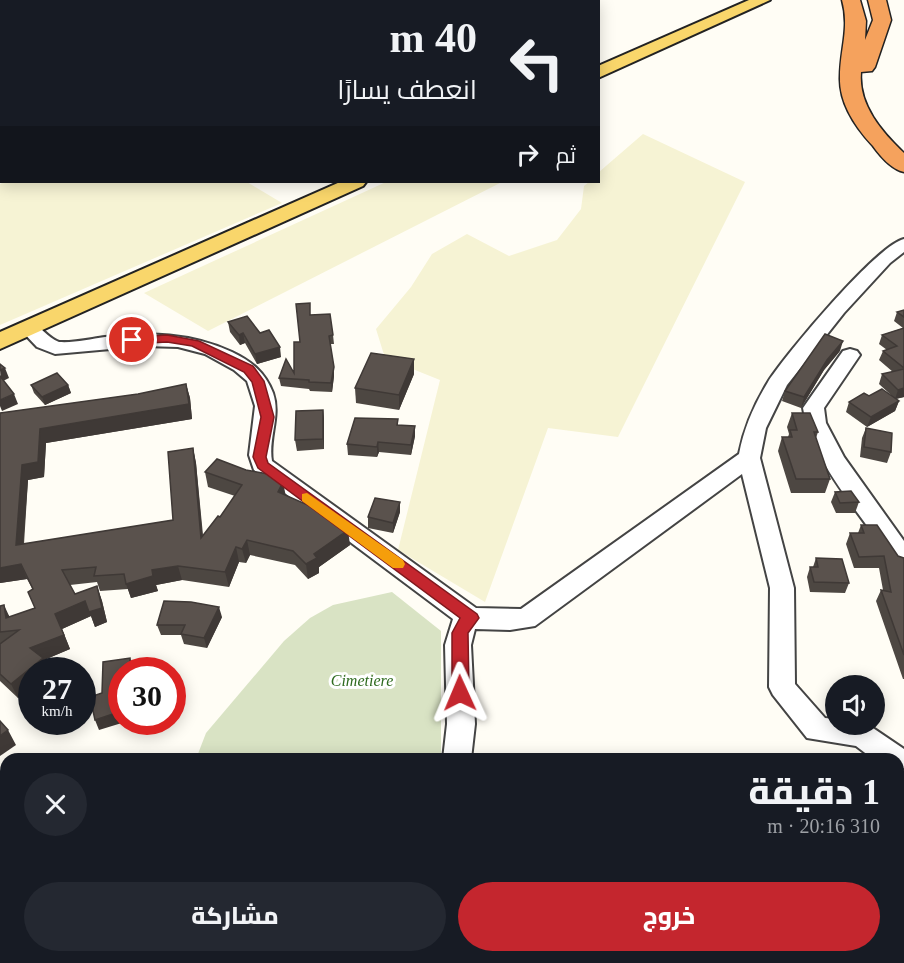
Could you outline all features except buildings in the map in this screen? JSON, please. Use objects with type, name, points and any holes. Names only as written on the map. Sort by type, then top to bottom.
[{"type":"highway","points":[[851,0],[858,18],[864,46],[868,102],[891,138],[904,152]]},
{"type":"highway","points":[[864,46],[869,23],[868,0]]},
{"type":"highway","points":[[877,0],[882,20],[864,46],[850,76],[855,101],[880,142],[904,165]]},
{"type":"main road","points":[[600,72],[762,0]]},
{"type":"main road","points":[[0,341],[354,183]]},
{"type":"street","points":[[887,753],[862,735],[817,729],[782,687],[782,588],[749,458],[755,428],[778,383],[837,309],[894,264],[904,244]]},
{"type":"street","points":[[29,328],[50,346],[64,349],[167,338],[195,343],[248,369],[258,381],[268,417],[259,457],[262,465],[471,618],[526,619],[749,458]]},
{"type":"street","points":[[850,355],[813,408],[812,417],[838,465],[892,539],[904,561]]},
{"type":"street","points":[[458,753],[460,724],[458,645],[464,624],[471,618]]},
{"type":"shaded area","points":[[643,134],[745,182],[618,437],[548,428],[485,602],[398,550],[440,380],[385,358],[376,329],[411,287],[432,254],[467,234],[509,256],[557,240],[581,209],[584,186],[588,183],[600,183],[600,171]]},
{"type":"shaded area","points":[[249,183],[282,203],[0,325],[0,184]]},
{"type":"shaded area","points":[[384,183],[500,183],[208,331],[144,293]]},
{"type":"green space","name":"Cimetiere","points":[[392,592],[441,631],[441,753],[198,753],[206,733],[284,641],[310,618],[333,605]]},
{"type":"slow traffic","points":[[307,498],[398,564]]},
{"type":"route","points":[[132,340],[167,338],[195,343],[248,369],[258,381],[268,417],[259,457],[262,465],[471,618],[464,624],[458,645],[460,693]]}]
